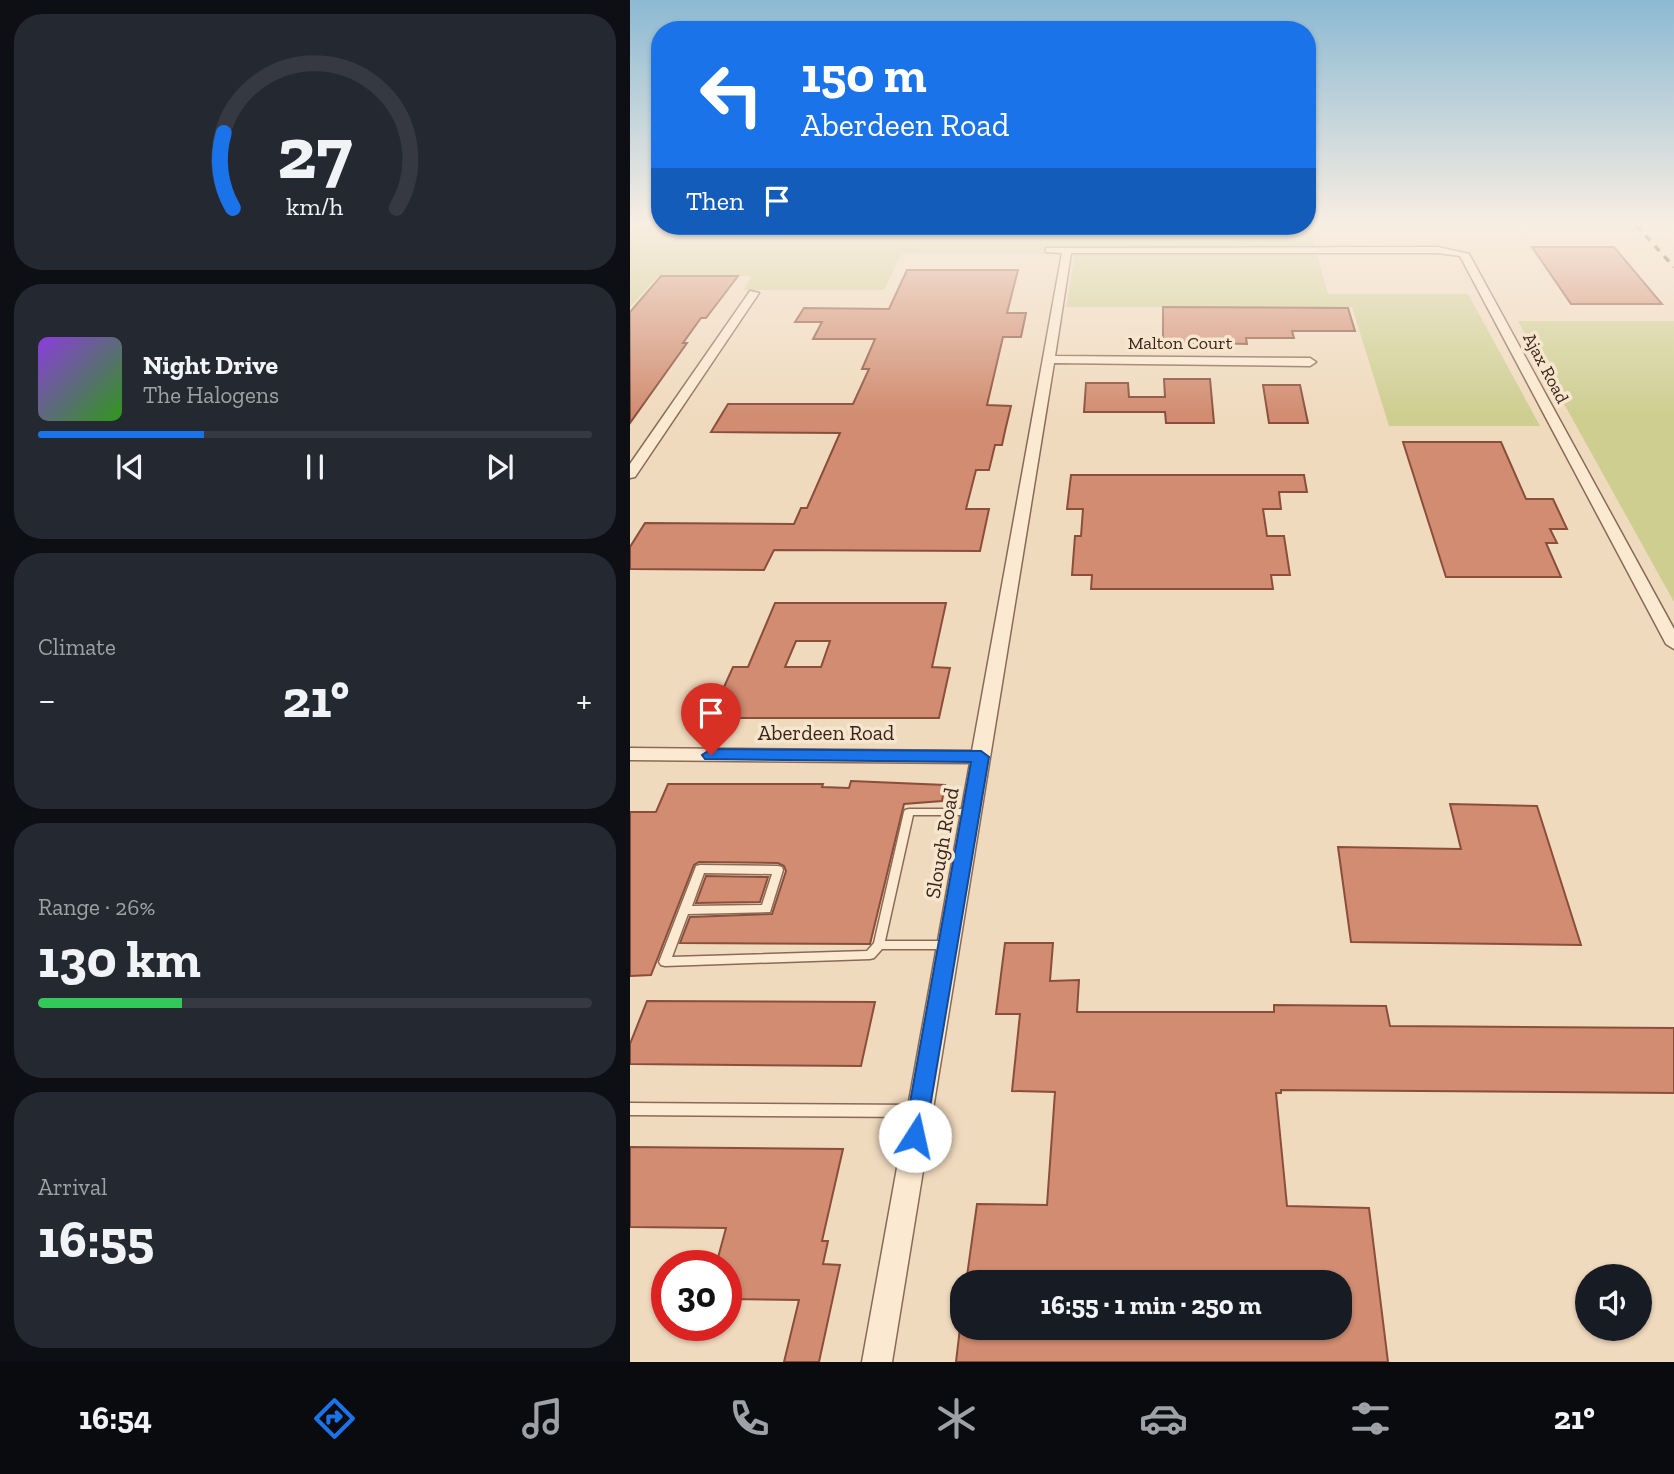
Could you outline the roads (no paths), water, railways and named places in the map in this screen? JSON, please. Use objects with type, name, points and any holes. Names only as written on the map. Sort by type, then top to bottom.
[{"type":"street","name":"Slough Road","points":[[877,1362],[1048,359],[1054,289]]},
{"type":"street","name":"Ajax Road","points":[[1483,289],[1674,643]]},
{"type":"street","points":[[630,474],[754,293]]},
{"type":"street","name":"Malton Court","points":[[1048,359],[1310,362]]},
{"type":"street","name":"Aberdeen Road","points":[[630,754],[981,757]]},
{"type":"lane","points":[[684,910],[766,909],[778,870],[700,869],[684,910],[664,962],[870,955],[879,945],[909,812],[971,812]]},
{"type":"lane","points":[[879,945],[948,945]]},
{"type":"lane","points":[[630,1109],[920,1111]]}]
